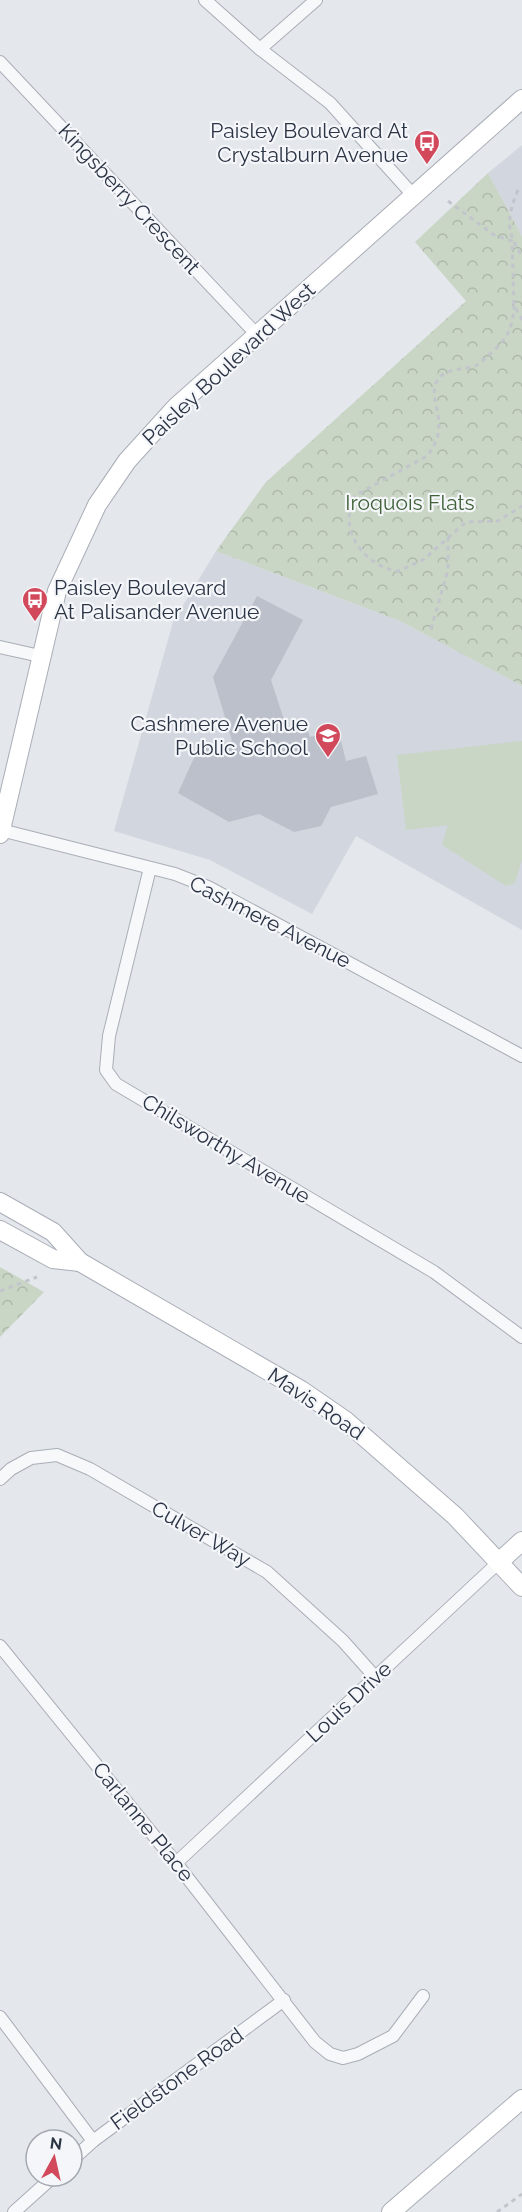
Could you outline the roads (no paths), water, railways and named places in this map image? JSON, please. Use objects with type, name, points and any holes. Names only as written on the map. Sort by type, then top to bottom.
[{"type":"street","points":[[205,0],[260,49],[330,103],[413,195]]},
{"type":"street","points":[[260,49],[316,0]]},
{"type":"street","name":"Kingsberry Crescent","points":[[0,62],[258,336]]},
{"type":"street","name":"Paisley Boulevard West","points":[[0,832],[57,591],[103,496],[127,461],[176,407],[522,99]]},
{"type":"street","points":[[0,647],[40,656]]},
{"type":"street","name":"Cashmere Avenue","points":[[0,832],[150,868],[208,887],[522,1056]]},
{"type":"street","name":"Chilsworthy Avenue","points":[[150,868],[109,1036],[106,1070],[116,1084],[434,1272],[522,1337]]},
{"type":"street","name":"Mavis Road","points":[[0,1202],[53,1232],[80,1262],[301,1390],[346,1421],[447,1509],[522,1587]]},
{"type":"street","name":"Mavis Road","points":[[0,1230],[53,1259],[80,1262]]},
{"type":"street","name":"Culver Way","points":[[0,1479],[11,1468],[31,1458],[57,1455],[90,1469],[267,1572],[343,1641],[376,1678]]},
{"type":"street","name":"Louis Drive","points":[[176,1863],[522,1541]]},
{"type":"street","name":"Carlanne Place","points":[[0,1646],[176,1863],[315,2042],[330,2054],[343,2058],[393,2036],[423,1996]]},
{"type":"street","name":"Fieldstone Road","points":[[84,2149],[284,2000]]},
{"type":"street","points":[[0,2017],[93,2141]]},
{"type":"street","points":[[391,2212],[522,2099]]},
{"type":"street","points":[[14,2212],[41,2188]]},
{"type":"place","name":"Paisley Boulevard At Crystalburn Avenue","points":[[427,166]]},
{"type":"place","name":"Paisley Boulevard At Palisander Avenue","points":[[35,623]]},
{"type":"place","name":"Cashmere Avenue Public School","points":[[328,759]]},
{"type":"park label","name":"Iroquois Flats","points":[[410,503]]}]
